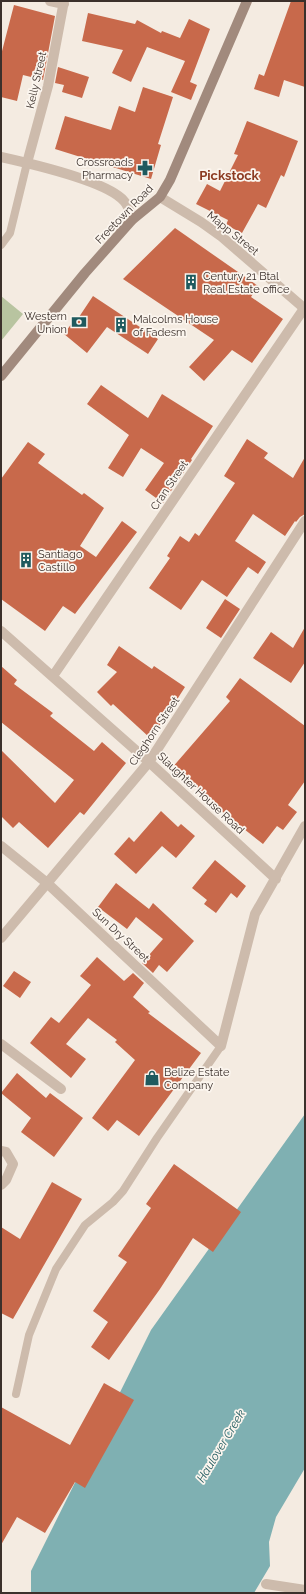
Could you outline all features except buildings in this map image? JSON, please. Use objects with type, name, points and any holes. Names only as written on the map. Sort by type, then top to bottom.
[{"type":"main road","name":"Freetown Road","points":[[1,376],[85,273],[132,220],[160,197],[170,180],[247,1]]},
{"type":"street","points":[[50,1],[64,2]]},
{"type":"street","name":"Kelly Street","points":[[27,163],[48,86],[64,2]]},
{"type":"street","points":[[1,157],[96,183],[124,200],[129,209],[132,220]]},
{"type":"street","name":"Mapp Street","points":[[160,197],[201,222],[222,237],[305,308]]},
{"type":"street","name":"Cran Street","points":[[53,676],[305,308]]},
{"type":"street","name":"Cleghorn Street","points":[[1,938],[149,762],[305,521]]},
{"type":"street","name":"Slaughter House Road","points":[[1,631],[149,762],[276,879]]},
{"type":"street","points":[[221,1046],[255,914],[305,826]]},
{"type":"street","name":"Sun Dry Street","points":[[1,846],[47,883],[221,1046]]},
{"type":"street","points":[[1,1044],[61,1090]]},
{"type":"street","points":[[1,1151],[6,1152],[12,1164],[6,1180],[1,1184]]},
{"type":"street","points":[[266,1584],[305,1590]]},
{"type":"lane","points":[[1,245],[10,233],[27,163]]},
{"type":"lane","points":[[16,1394],[29,1335],[56,1269],[85,1226],[113,1202],[123,1191],[157,1138],[221,1046]]},
{"type":"green space","points":[[1,296],[23,314],[1,341]]},
{"type":"water","name":"Haulover Creek","points":[[305,1114],[305,1468],[276,1517],[269,1542],[270,1566],[254,1593],[31,1593],[31,1571],[151,1330]]},
{"type":"place","name":"Crossroads Pharmacy","points":[[145,168]]},
{"type":"place","name":"Century 21 Btal Real Estate office","points":[[191,282]]},
{"type":"place","name":"Western Union","points":[[79,322]]},
{"type":"place","name":"Malcolms House of Fadesm","points":[[121,325]]},
{"type":"place","name":"Santiago Castillo","points":[[26,560]]},
{"type":"place","name":"Belize Estate Company","points":[[152,1078]]},
{"type":"district","name":"Pickstock","points":[[229,175]]}]
